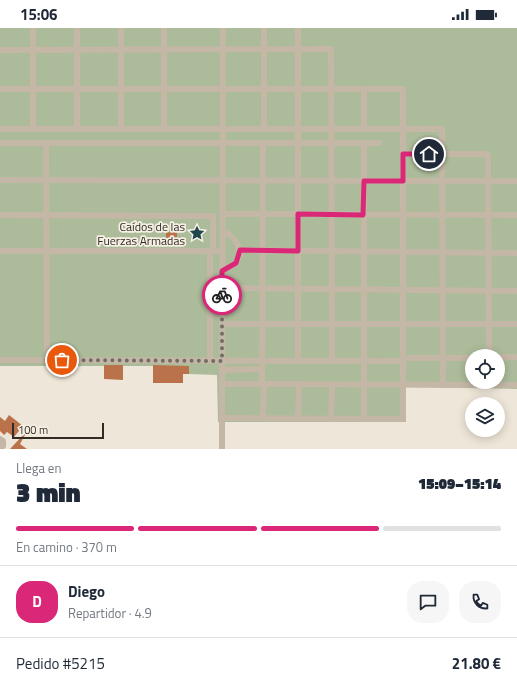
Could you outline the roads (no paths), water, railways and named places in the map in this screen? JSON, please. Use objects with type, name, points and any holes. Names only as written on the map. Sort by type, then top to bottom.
[{"type":"lane","points":[[33,28],[33,129]]},
{"type":"lane","points":[[77,28],[77,129]]},
{"type":"lane","points":[[121,28],[121,129]]},
{"type":"lane","points":[[164,28],[164,129]]},
{"type":"lane","points":[[222,449],[223,28]]},
{"type":"lane","points":[[264,28],[264,129]]},
{"type":"lane","points":[[298,28],[298,361]]},
{"type":"lane","points":[[0,50],[331,49],[332,362]]},
{"type":"lane","points":[[0,89],[403,89],[403,419],[222,418]]},
{"type":"lane","points":[[364,89],[364,128]]},
{"type":"lane","points":[[0,129],[442,129],[443,385]]},
{"type":"lane","points":[[0,143],[379,143]]},
{"type":"lane","points":[[46,143],[47,360]]},
{"type":"lane","points":[[263,143],[263,418]]},
{"type":"lane","points":[[364,143],[364,419]]},
{"type":"lane","points":[[403,154],[488,154],[489,349]]},
{"type":"lane","points":[[0,180],[517,181]]},
{"type":"lane","points":[[222,214],[517,215]]},
{"type":"lane","points":[[0,215],[213,216],[210,361]]},
{"type":"lane","points":[[222,231],[226,232],[233,238],[240,250],[236,263],[222,271]]},
{"type":"lane","points":[[240,250],[517,253]]},
{"type":"lane","points":[[0,251],[222,251]]},
{"type":"lane","points":[[222,288],[403,291],[517,290]]},
{"type":"lane","points":[[222,324],[517,324]]},
{"type":"lane","points":[[505,358],[517,357]]},
{"type":"lane","points":[[0,360],[364,362],[465,358]]},
{"type":"lane","points":[[222,370],[262,369]]},
{"type":"lane","points":[[222,384],[465,385]]},
{"type":"lane","points":[[298,418],[299,384]]},
{"type":"lane","points":[[331,419],[332,385]]},
{"type":"lane","points":[[505,385],[517,385]]},
{"type":"lane","points":[[0,439],[3,441],[3,446],[0,449]]},
{"type":"place","name":"Caídos de las Fuerzas Armadas","points":[[197,233]]}]
